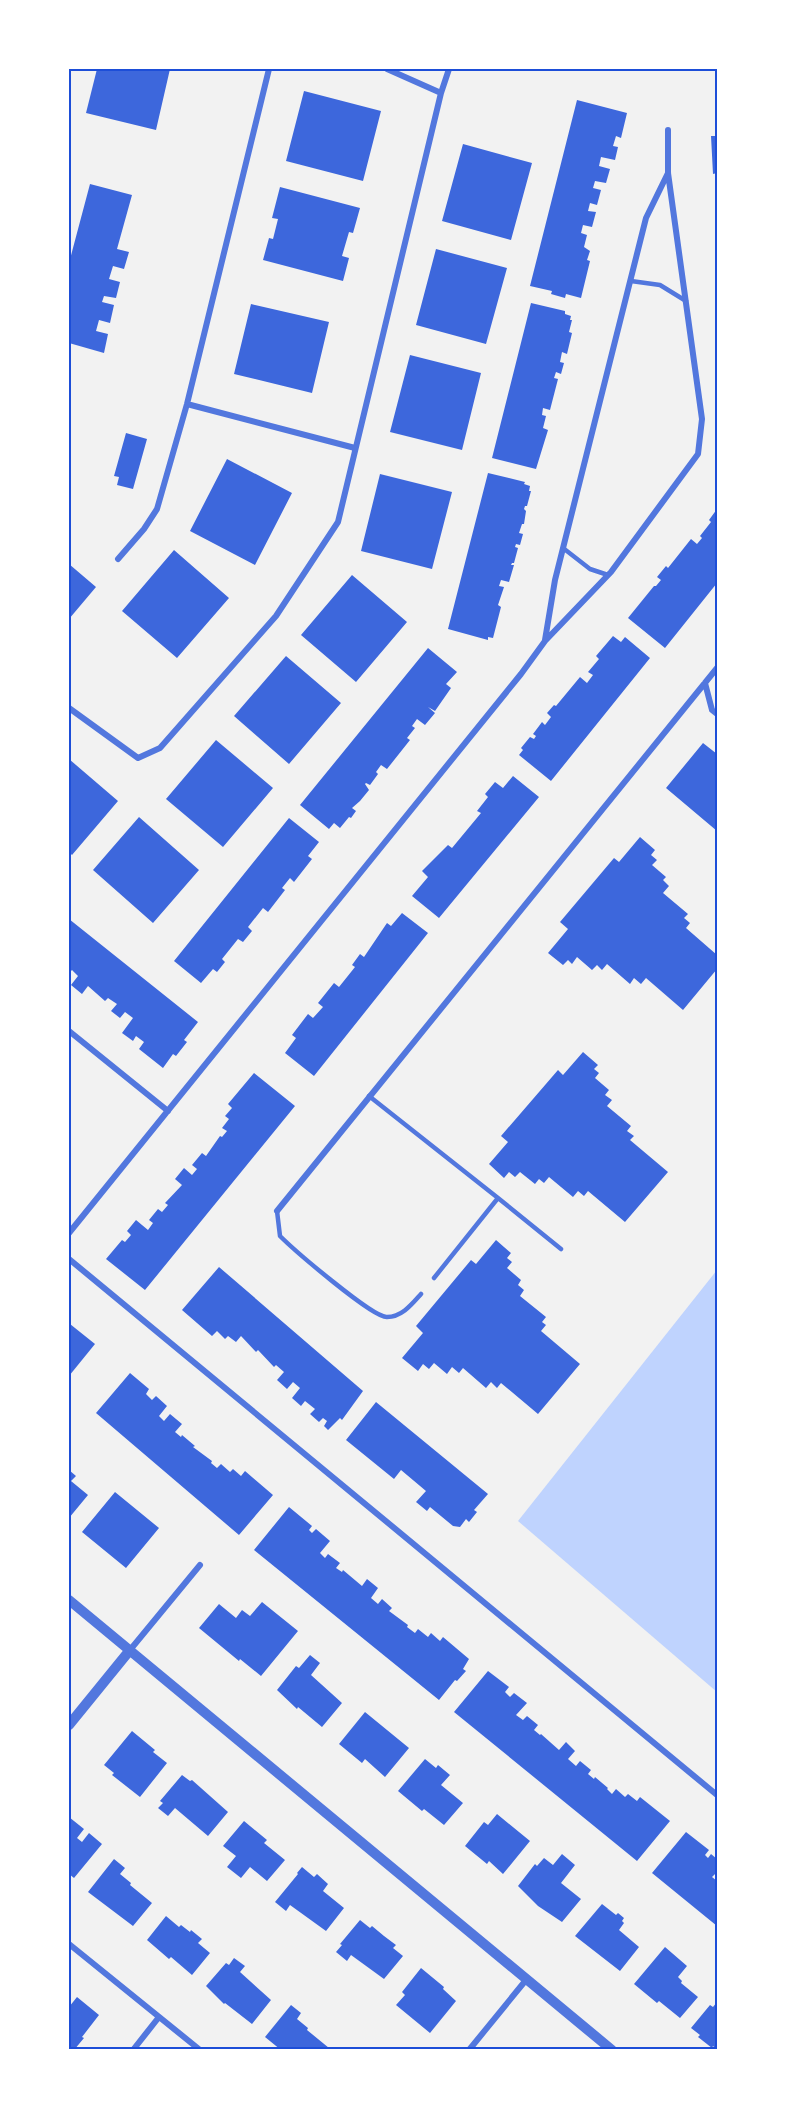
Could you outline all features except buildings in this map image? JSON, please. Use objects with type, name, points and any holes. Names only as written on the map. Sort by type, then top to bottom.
[{"type":"street","points":[[118,559],[144,529],[157,509],[187,404],[269,69]]},
{"type":"street","points":[[387,69],[441,93]]},
{"type":"street","points":[[69,708],[138,758],[160,748],[276,616],[338,522],[441,93],[449,69]]},
{"type":"street","points":[[69,1233],[521,674],[545,641],[608,575],[698,454],[702,419],[668,173],[668,130]]},
{"type":"street","points":[[545,641],[555,580],[646,218],[668,173]]},
{"type":"street","points":[[187,404],[355,448]]},
{"type":"street","points":[[278,1211],[717,668]]},
{"type":"street","points":[[705,683],[712,710],[717,714]]},
{"type":"street","points":[[69,1031],[168,1111]]},
{"type":"street","points":[[69,1259],[717,1795]]},
{"type":"street","points":[[69,1725],[200,1565]]},
{"type":"street","points":[[69,1600],[612,2050]]},
{"type":"street","points":[[69,1944],[200,2050]]},
{"type":"street","points":[[470,2050],[526,1980]]},
{"type":"street","points":[[133,2050],[159,2017]]},
{"type":"lane","points":[[631,281],[660,285],[686,301]]},
{"type":"lane","points":[[563,548],[590,569],[608,575]]},
{"type":"lane","points":[[369,1096],[561,1249]]},
{"type":"lane","points":[[434,1278],[498,1198]]},
{"type":"lane","points":[[278,1211],[280,1236],[306,1260],[382,1317],[390,1318],[399,1314],[421,1294]]},
{"type":"water","points":[[717,1270],[717,1692],[518,1521]]}]
